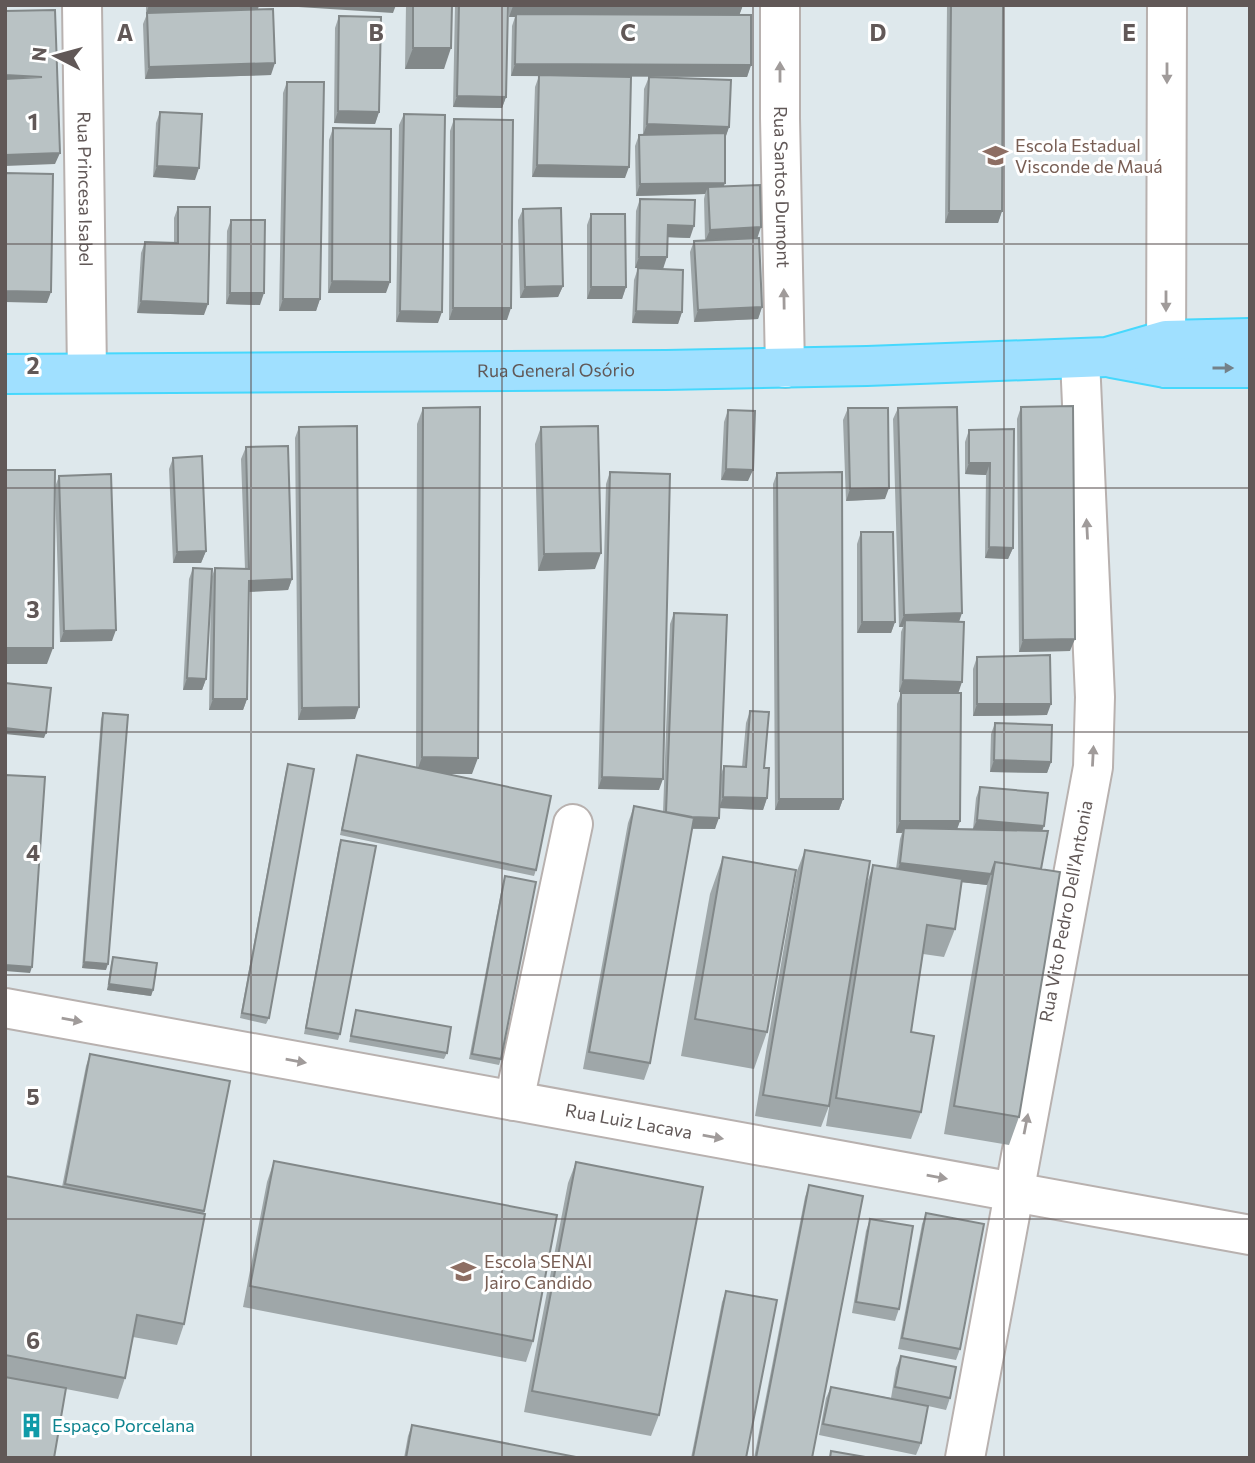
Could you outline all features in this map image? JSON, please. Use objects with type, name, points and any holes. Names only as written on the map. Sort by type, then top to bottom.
[{"type":"main road","name":"Rua General Osório","points":[[5,374],[785,368],[1166,354],[1250,338]]},
{"type":"main road","name":"Rua General Osório","points":[[1166,354],[1250,368]]},
{"type":"street","name":"Rua Princesa Isabel","points":[[82,5],[87,373]]},
{"type":"street","name":"Rua Santos Dumont","points":[[780,5],[785,368]]},
{"type":"street","points":[[1166,354],[1167,5]]},
{"type":"street","name":"Rua Vito Pedro Dell'Antonia","points":[[965,1458],[1093,767],[1093,358]]},
{"type":"street","points":[[514,1101],[573,824]]},
{"type":"street","name":"Rua Luiz Lacava","points":[[5,1008],[1250,1235]]},
{"type":"building","points":[[413,5],[452,5],[451,48],[413,48]]},
{"type":"building","points":[[459,5],[508,5],[506,97],[457,96]]},
{"type":"building","points":[[513,5],[642,5],[513,6]]},
{"type":"building","points":[[951,5],[1003,5],[1002,211],[949,211]]},
{"type":"building","points":[[273,9],[275,63],[149,67],[147,13]]},
{"type":"building","points":[[55,10],[60,153],[5,155],[5,79],[42,77],[5,75],[5,11]]},
{"type":"building","points":[[516,14],[751,15],[751,65],[515,64]]},
{"type":"building","points":[[339,16],[381,17],[379,112],[338,111]]},
{"type":"building","points":[[539,75],[631,77],[629,167],[537,165]]},
{"type":"building","points":[[649,77],[731,80],[729,127],[647,124]]},
{"type":"building","points":[[287,82],[324,82],[320,299],[283,299]]},
{"type":"building","points":[[160,112],[202,114],[199,168],[157,166]]},
{"type":"building","points":[[404,114],[445,115],[442,312],[400,311]]},
{"type":"building","points":[[454,119],[513,120],[511,308],[453,308]]},
{"type":"building","points":[[333,128],[391,129],[390,282],[332,281]]},
{"type":"building","points":[[725,133],[725,183],[640,184],[639,135]]},
{"type":"building","points":[[5,173],[53,174],[51,292],[5,291]]},
{"type":"building","points":[[760,185],[761,227],[710,230],[708,187]]},
{"type":"building","points":[[640,199],[695,200],[694,226],[668,225],[667,257],[639,257]]},
{"type":"building","points":[[178,207],[210,207],[208,304],[141,301],[145,242],[178,243]]},
{"type":"building","points":[[561,208],[563,286],[525,287],[523,209]]},
{"type":"building","points":[[591,214],[625,214],[626,287],[591,287]]},
{"type":"building","points":[[231,220],[265,220],[264,293],[230,293]]},
{"type":"building","points":[[759,238],[762,307],[698,310],[694,241]]},
{"type":"building","points":[[638,268],[683,270],[682,312],[636,311]]},
{"type":"building","points":[[1073,406],[1075,639],[1023,640],[1021,407]]},
{"type":"building","points":[[480,407],[478,758],[422,757],[423,408]]},
{"type":"building","points":[[957,407],[962,613],[904,615],[898,408]]},
{"type":"building","points":[[848,408],[888,408],[889,488],[850,489]]},
{"type":"building","points":[[728,410],[755,411],[753,470],[726,469]]},
{"type":"building","points":[[357,426],[359,707],[302,708],[299,427]]},
{"type":"building","points":[[598,426],[601,553],[544,554],[541,427]]},
{"type":"building","points":[[1014,429],[1013,548],[989,547],[990,463],[969,463],[969,430]]},
{"type":"building","points":[[288,446],[292,579],[249,581],[247,699],[213,699],[215,568],[249,569],[246,447]]},
{"type":"building","points":[[202,456],[206,551],[177,552],[173,458]]},
{"type":"building","points":[[5,470],[55,470],[53,648],[5,648]]},
{"type":"building","points":[[610,472],[670,474],[663,779],[602,777]]},
{"type":"building","points":[[842,472],[843,799],[779,799],[777,473]]},
{"type":"building","points":[[111,474],[116,630],[64,631],[59,476]]},
{"type":"building","points":[[861,532],[893,532],[895,622],[862,622]]},
{"type":"building","points":[[193,568],[212,569],[206,679],[187,678]]},
{"type":"building","points":[[674,613],[727,615],[719,818],[666,812]]},
{"type":"building","points":[[905,620],[964,622],[962,682],[903,680]]},
{"type":"building","points":[[1050,655],[1051,704],[977,704],[977,657]]},
{"type":"building","points":[[5,683],[51,688],[46,733],[5,728]]},
{"type":"building","points":[[901,693],[961,693],[960,821],[900,821]]},
{"type":"building","points":[[750,711],[769,712],[764,768],[769,768],[767,798],[723,797],[724,766],[746,767]]},
{"type":"building","points":[[103,713],[128,715],[108,964],[84,962]]},
{"type":"building","points":[[995,723],[1052,725],[1051,762],[994,760]]},
{"type":"building","points":[[357,755],[551,796],[536,870],[342,830]]},
{"type":"building","points":[[288,764],[314,769],[269,1018],[242,1013]]},
{"type":"building","points":[[5,775],[45,777],[32,967],[5,965]]},
{"type":"building","points":[[980,787],[1048,793],[1044,826],[977,820]]},
{"type":"building","points":[[634,806],[694,818],[650,1063],[589,1052]]},
{"type":"building","points":[[904,828],[1048,831],[1041,869],[995,862],[991,874],[900,863]]},
{"type":"building","points":[[341,840],[376,846],[340,1034],[306,1028]]},
{"type":"building","points":[[805,850],[870,861],[829,1106],[763,1095]]},
{"type":"building","points":[[723,857],[796,870],[767,1032],[695,1019]]},
{"type":"building","points":[[995,862],[1060,872],[1019,1117],[954,1106]]},
{"type":"building","points":[[873,865],[962,879],[955,929],[927,925],[911,1032],[934,1036],[921,1112],[836,1098]]},
{"type":"building","points":[[505,876],[536,882],[501,1059],[472,1054]]},
{"type":"building","points":[[113,957],[157,963],[153,990],[109,984]]},
{"type":"building","points":[[356,1010],[451,1027],[447,1053],[351,1036]]},
{"type":"building","points":[[90,1054],[230,1081],[204,1211],[65,1184]]},
{"type":"building","points":[[274,1161],[557,1215],[533,1341],[250,1286]]},
{"type":"building","points":[[576,1162],[703,1187],[659,1415],[532,1391]]},
{"type":"building","points":[[5,1176],[205,1214],[184,1324],[137,1315],[125,1378],[5,1355]]},
{"type":"building","points":[[809,1185],[863,1196],[812,1458],[756,1458]]},
{"type":"building","points":[[926,1213],[984,1224],[960,1349],[902,1338]]},
{"type":"building","points":[[870,1219],[913,1226],[899,1309],[856,1302]]},
{"type":"building","points":[[726,1291],[777,1300],[746,1458],[698,1458],[693,1457]]},
{"type":"building","points":[[901,1356],[956,1367],[950,1398],[895,1387]]},
{"type":"building","name":"Espaço Porcelana","points":[[5,1377],[66,1388],[54,1458],[5,1458]]},
{"type":"building","points":[[831,1387],[928,1406],[921,1443],[823,1424]]},
{"type":"building","points":[[412,1425],[581,1458],[406,1458]]},
{"type":"building","points":[[831,1451],[871,1458],[830,1458]]},
{"type":"place","name":"Escola Estadual Visconde de Mauá","points":[[995,156]]},
{"type":"place","name":"Escola SENAI Jairo Candido","points":[[464,1272]]},
{"type":"place","name":"Espaço Porcelana","points":[[32,1426]]}]
